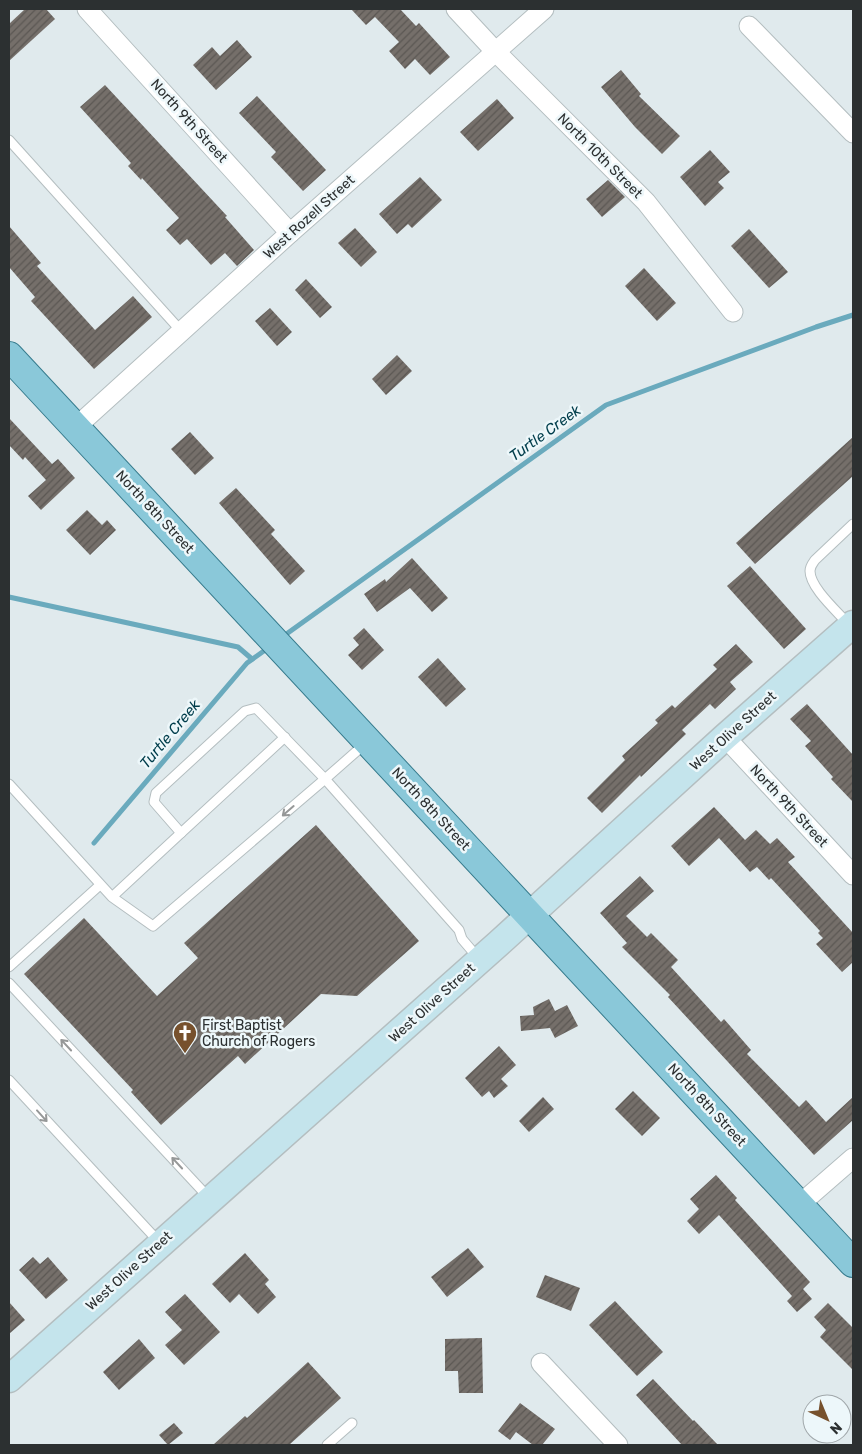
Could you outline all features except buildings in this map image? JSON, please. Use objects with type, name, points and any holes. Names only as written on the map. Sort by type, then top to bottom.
[{"type":"main road","name":"North 8th Street","points":[[9,356],[853,1263]]},
{"type":"main road","name":"West Olive Street","points":[[9,1379],[480,960],[725,737],[852,626]]},
{"type":"street","name":"North 9th Street","points":[[87,9],[290,233]]},
{"type":"street","name":"North 10th Street","points":[[456,9],[495,52],[646,202],[733,312]]},
{"type":"street","name":"West Rozell Street","points":[[76,427],[290,233],[544,9]]},
{"type":"street","points":[[749,26],[853,133]]},
{"type":"street","name":"North 9th Street","points":[[725,737],[853,875]]},
{"type":"street","points":[[799,1205],[853,1158]]},
{"type":"street","points":[[541,1363],[618,1445]]},
{"type":"lane","points":[[9,140],[182,332]]},
{"type":"lane","points":[[852,626],[820,593],[812,581],[810,572],[815,560],[853,524]]},
{"type":"lane","points":[[181,833],[154,802],[156,793],[245,712],[256,708],[325,779],[459,930],[462,939],[480,960]]},
{"type":"lane","points":[[112,898],[285,737]]},
{"type":"lane","points":[[9,784],[112,898],[153,926],[368,741]]},
{"type":"lane","points":[[9,967],[100,884]]},
{"type":"lane","points":[[9,983],[210,1199]]},
{"type":"lane","points":[[9,1080],[160,1244]]},
{"type":"lane","points":[[327,1445],[352,1423]]},
{"type":"waterway","name":"Turtle Creek","points":[[285,635],[606,405],[853,315]]},
{"type":"waterway","points":[[9,597],[238,647],[252,659]]},
{"type":"waterway","name":"Turtle Creek","points":[[94,843],[247,663],[268,648]]},
{"type":"place","name":"First Baptist Church of Rogers","points":[[185,1054]]}]
